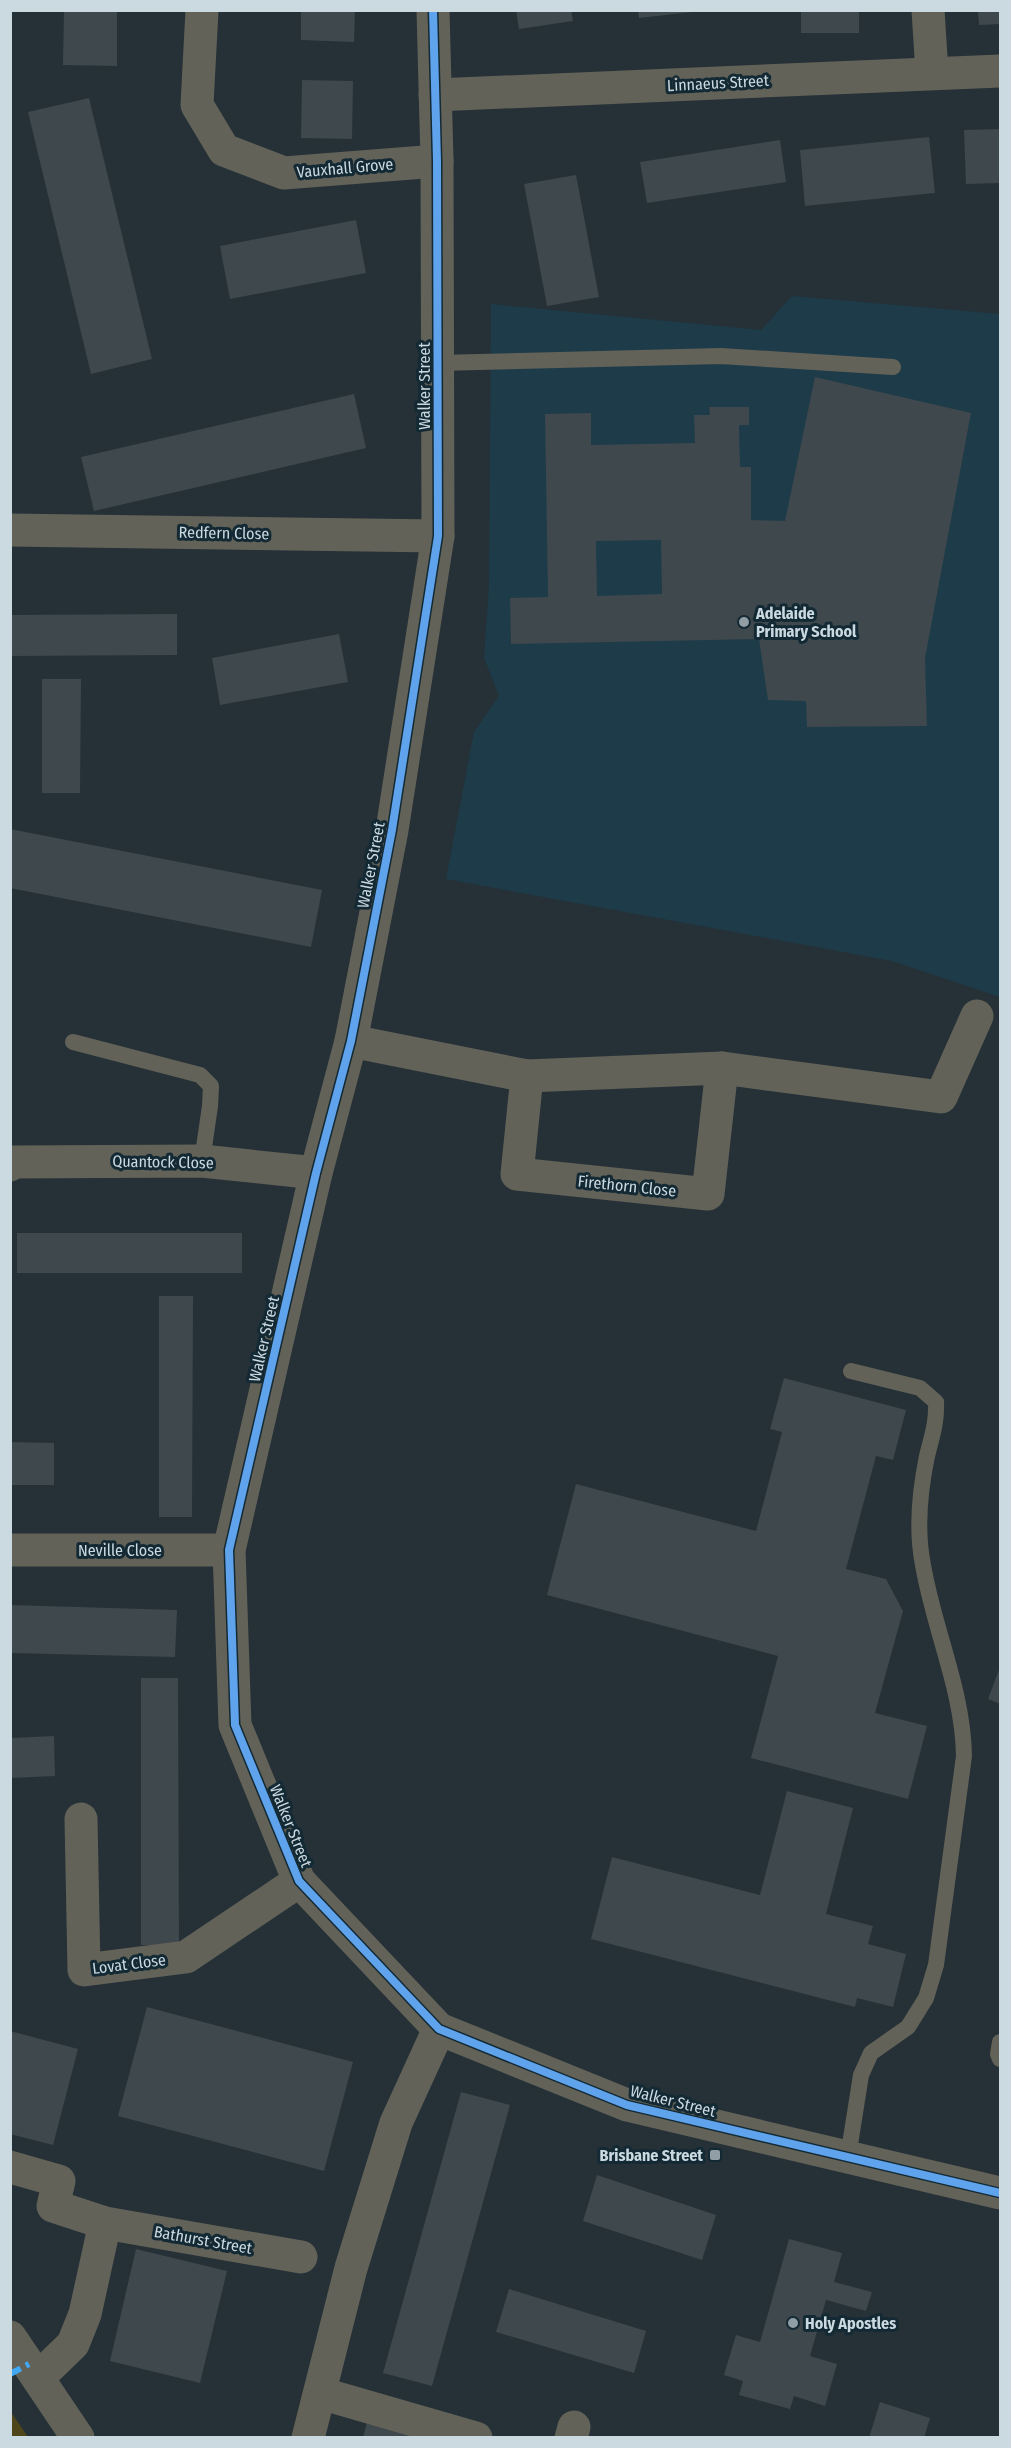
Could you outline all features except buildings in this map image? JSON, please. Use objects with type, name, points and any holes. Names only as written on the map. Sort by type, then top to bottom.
[{"type":"street","name":"Vauxhall Grove","points":[[202,10],[197,105],[224,150],[284,173],[437,161]]},
{"type":"street","name":"Walker Street","points":[[434,10],[437,161],[438,536],[392,830],[351,1041],[316,1173],[230,1550],[235,1725],[299,1881],[439,2029],[627,2105],[1000,2193]]},
{"type":"street","points":[[928,10],[932,73]]},
{"type":"street","name":"Linnaeus Street","points":[[435,95],[1000,71]]},
{"type":"street","name":"Redfern Close","points":[[10,530],[438,536]]},
{"type":"street","points":[[351,1041],[527,1076],[722,1068],[941,1097],[977,1016]]},
{"type":"street","name":"Firethorn Close","points":[[527,1076],[517,1174],[708,1194],[722,1068]]},
{"type":"street","name":"Quantock Close","points":[[10,1165],[202,1161],[316,1173]]},
{"type":"street","name":"Neville Close","points":[[10,1550],[230,1550]]},
{"type":"street","name":"Lovat Close","points":[[81,1819],[84,1970],[186,1957],[299,1881]]},
{"type":"street","points":[[308,2438],[351,2268],[396,2123],[439,2029]]},
{"type":"street","name":"Bathurst Street","points":[[10,2167],[59,2181],[52,2206],[105,2223],[301,2257]]},
{"type":"street","points":[[38,2378],[73,2344],[85,2314],[105,2223]]},
{"type":"street","points":[[10,2337],[78,2438]]},
{"type":"street","points":[[320,2393],[476,2438]]},
{"type":"lane","points":[[437,363],[721,356],[893,366]]},
{"type":"lane","points":[[73,1042],[200,1075],[211,1086],[202,1161]]},
{"type":"lane","points":[[848,2157],[861,2075],[871,2053],[908,2027],[926,1998],[936,1965],[964,1756],[964,1725],[922,1564],[920,1529],[922,1489],[937,1423],[936,1402],[920,1388],[851,1371]]},
{"type":"lane","points":[[1000,2042],[998,2054],[1000,2059]]},
{"type":"shaded area","name":"Adelaide Primary School","points":[[792,296],[1000,314],[1000,997],[892,961],[446,879],[474,732],[499,696],[484,658],[489,585],[491,304],[761,330]]},
{"type":"shaded area","points":[[11,2412],[28,2437],[11,2437]]},
{"type":"marked path","points":[[10,2374],[29,2364]]},
{"type":"cycle path","points":[[433,10],[437,161],[438,536],[392,830],[351,1041],[316,1173],[229,1550],[235,1725],[299,1881],[439,2029],[627,2105],[1000,2193]]},
{"type":"place","name":"Adelaide Primary School","points":[[744,622]]},
{"type":"place","name":"Brisbane Street","points":[[715,2155]]},
{"type":"place","name":"Holy Apostles","points":[[793,2323]]}]
